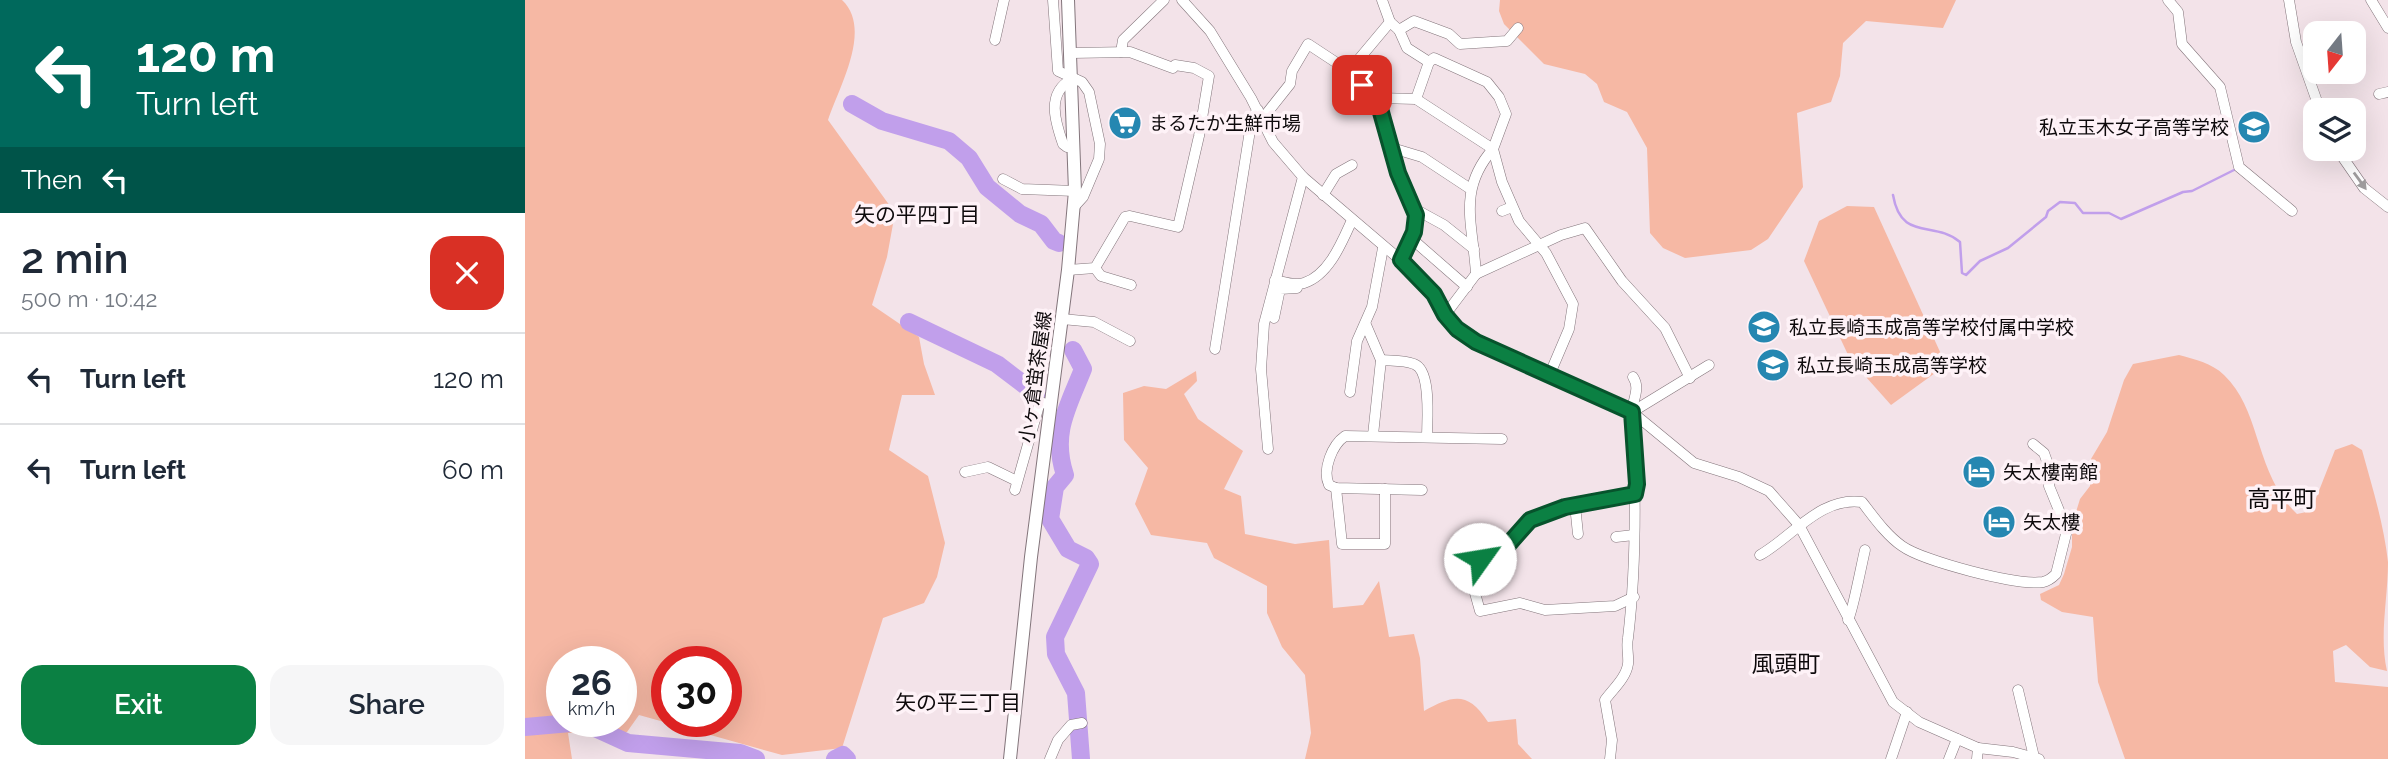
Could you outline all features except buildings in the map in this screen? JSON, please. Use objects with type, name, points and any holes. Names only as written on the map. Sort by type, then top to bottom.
[{"type":"street","points":[[995,40],[1004,0]]},
{"type":"street","points":[[1053,0],[1058,71],[1082,82],[1089,92],[1100,144],[1099,159],[1083,197],[1073,208]]},
{"type":"street","name":"小ヶ倉蛍茶屋線","points":[[1010,759],[1075,191],[1068,0]]},
{"type":"street","points":[[1121,52],[1123,40],[1164,0]]},
{"type":"street","points":[[1182,0],[1210,31],[1260,114],[1273,142],[1303,177],[1383,248],[1401,260],[1434,294],[1445,315],[1476,342],[1632,412],[1694,463],[1748,480],[1769,491],[1799,525],[1893,702],[1919,722],[1957,739],[1978,753],[2037,758],[2018,690]]},
{"type":"street","points":[[1382,0],[1390,22],[1399,30],[1407,48],[1429,62]]},
{"type":"street","points":[[2168,0],[2178,12],[2182,44],[2220,87],[2239,167],[2292,211]]},
{"type":"street","points":[[2289,0],[2296,41],[2316,98]]},
{"type":"street","points":[[2371,0],[2388,27]]},
{"type":"street","points":[[1399,30],[1413,20],[1449,34],[1460,44],[1507,41],[1518,28]]},
{"type":"street","points":[[1349,71],[1390,22]]},
{"type":"street","points":[[1215,349],[1252,118],[1260,114],[1290,84],[1294,65],[1308,44],[1349,71],[1377,98],[1398,173],[1416,220],[1412,239],[1401,260]]},
{"type":"street","points":[[1071,53],[1121,52],[1147,57],[1174,68],[1175,65],[1194,68],[1209,76],[1199,136],[1178,227],[1125,217],[1095,268]]},
{"type":"street","points":[[1416,99],[1429,62],[1434,58],[1441,59],[1493,87],[1506,114],[1493,149],[1482,162],[1469,188],[1476,274]]},
{"type":"street","points":[[1067,146],[1063,144],[1054,118],[1054,101],[1062,84],[1072,79]]},
{"type":"street","points":[[1377,98],[1416,99],[1493,149],[1506,209],[1551,261],[1573,304],[1569,329],[1549,376]]},
{"type":"street","points":[[1392,148],[1422,157],[1469,188]]},
{"type":"street","points":[[2345,161],[2364,188],[2388,207]]},
{"type":"street","points":[[1323,195],[1336,174],[1352,165]]},
{"type":"street","points":[[1268,449],[1261,369],[1264,324],[1303,177]]},
{"type":"street","points":[[1003,179],[1022,189],[1075,191]]},
{"type":"street","points":[[1413,208],[1444,225],[1474,249]]},
{"type":"street","points":[[1274,318],[1280,289],[1296,288],[1331,260],[1352,220]]},
{"type":"street","points":[[1445,315],[1476,274],[1575,229],[1585,228],[1622,281],[1665,328],[1690,378]]},
{"type":"street","points":[[1412,239],[1467,287]]},
{"type":"street","points":[[1350,392],[1357,341],[1366,326],[1383,248]]},
{"type":"street","points":[[1068,270],[1095,268]]},
{"type":"street","points":[[1095,268],[1101,276],[1131,285]]},
{"type":"street","points":[[1275,280],[1303,284]]},
{"type":"street","points":[[1062,319],[1094,322],[1130,341]]},
{"type":"street","points":[[1366,326],[1381,360],[1373,435]]},
{"type":"street","points":[[1381,360],[1418,366],[1429,396],[1427,437]]},
{"type":"street","points":[[1632,412],[1709,365]]},
{"type":"street","points":[[1610,759],[1612,740],[1605,700],[1624,678],[1629,662],[1627,641],[1634,597],[1637,484],[1632,412],[1637,388],[1633,377]]},
{"type":"street","points":[[965,472],[988,467],[1016,486],[1040,402],[1050,405]]},
{"type":"street","points":[[1422,490],[1336,488],[1329,485],[1325,476],[1341,437],[1373,435],[1502,439]]},
{"type":"street","points":[[1760,555],[1818,512],[1845,503],[1862,502],[1901,546],[1912,551],[1976,572],[2027,582],[2044,582],[2056,574],[2067,530],[2049,486],[2050,470],[2044,453],[2033,444]]},
{"type":"street","points":[[1336,488],[1342,544],[1385,544],[1385,489]]},
{"type":"street","points":[[1634,597],[1615,606],[1568,606],[1545,610],[1520,603],[1480,611],[1466,561],[1495,557],[1530,520],[1575,505],[1635,494]]},
{"type":"street","points":[[1575,505],[1578,534]]},
{"type":"street","points":[[1616,537],[1634,535]]},
{"type":"street","points":[[1848,620],[1853,612],[1853,595],[1865,550]]},
{"type":"street","points":[[1891,759],[1907,712]]},
{"type":"street","points":[[1050,759],[1058,740],[1076,724]]},
{"type":"street","points":[[1949,759],[1957,739]]},
{"type":"shaded area","points":[[525,0],[842,0],[851,12],[854,42],[851,58],[828,120],[895,213],[887,257],[872,305],[919,337],[924,364],[935,395],[902,395],[889,450],[928,476],[945,543],[937,577],[924,603],[883,618],[842,748],[782,755],[718,737],[742,737],[742,646],[651,646],[651,718],[639,715],[637,718],[637,646],[546,646],[546,737],[569,737],[572,759],[525,759]]},
{"type":"shaded area","points":[[1500,0],[1956,0],[1943,28],[1866,21],[1843,43],[1840,76],[1831,102],[1797,113],[1803,187],[1768,239],[1751,250],[1685,258],[1663,248],[1650,233],[1647,148],[1627,112],[1604,102],[1597,84],[1585,74],[1544,64],[1504,24],[1499,11]]},
{"type":"shaded area","points":[[1847,206],[1874,207],[1946,365],[1891,405],[1850,359],[1804,261],[1819,221]]},
{"type":"shaded area","points":[[2179,355],[2214,367],[2236,390],[2245,406],[2273,480],[2283,498],[2297,514],[2311,511],[2335,450],[2352,444],[2362,450],[2381,520],[2388,562],[2384,630],[2387,671],[2370,667],[2346,645],[2333,651],[2335,682],[2388,687],[2388,759],[2125,759],[2098,682],[2093,617],[2062,612],[2041,600],[2040,594],[2059,585],[2064,574],[2072,547],[2072,525],[2080,499],[2090,486],[2091,459],[2107,432],[2124,380],[2133,364]]},
{"type":"shaded area","points":[[1196,371],[1197,381],[1184,394],[1198,419],[1243,451],[1224,489],[1241,496],[1245,534],[1295,544],[1329,540],[1333,608],[1363,605],[1379,581],[1389,637],[1414,634],[1420,658],[1424,711],[1443,702],[1459,699],[1474,705],[1488,722],[1516,719],[1518,744],[1532,759],[1305,759],[1311,733],[1305,675],[1282,647],[1267,613],[1267,586],[1214,558],[1207,543],[1151,535],[1135,504],[1148,468],[1124,440],[1123,393],[1144,386],[1166,389]]},
{"type":"waterway","points":[[852,104],[882,121],[949,141],[969,158],[987,187],[1020,214],[1041,224],[1054,241],[1059,243]]},
{"type":"waterway","points":[[1893,195],[1897,210],[1911,225],[1940,232],[1960,242],[1962,273],[1966,275],[1980,261],[2008,248],[2060,202],[2075,203],[2083,213],[2109,213],[2121,219],[2183,192],[2192,191],[2236,169]]},
{"type":"waterway","points":[[909,322],[997,364],[1039,396]]},
{"type":"waterway","points":[[1073,350],[1083,369],[1063,420],[1060,446],[1065,475],[1055,487],[1050,519],[1068,549],[1086,558],[1090,564],[1055,637],[1056,654],[1076,693],[1081,759]]},
{"type":"waterway","points":[[525,727],[582,722],[628,743],[740,753],[756,759]]},
{"type":"waterway","points":[[835,759],[843,755],[847,759]]},
{"type":"place","name":"まるたか生鮮市場","points":[[1125,123]]},
{"type":"place","name":"私立玉木女子高等学校","points":[[2254,127]]},
{"type":"place","name":"私立長崎玉成高等学校付属中学校","points":[[1764,327]]},
{"type":"place","name":"私立長崎玉成高等学校","points":[[1773,365]]},
{"type":"place","name":"矢太樓南館","points":[[1979,472]]},
{"type":"place","name":"矢太樓","points":[[1999,522]]},
{"type":"district","name":"矢の平四丁目","points":[[917,214]]},
{"type":"district","name":"高平町","points":[[2282,498]]},
{"type":"district","name":"風頭町","points":[[1786,663]]},
{"type":"district","name":"矢の平三丁目","points":[[958,702]]},
{"type":"route","points":[[1362,85],[1377,98],[1398,173],[1416,215],[1412,239],[1401,260],[1434,294],[1445,315],[1457,329],[1486,348],[1617,403],[1632,412],[1635,425],[1635,494],[1565,507],[1530,520],[1499,555],[1480,559]]}]
